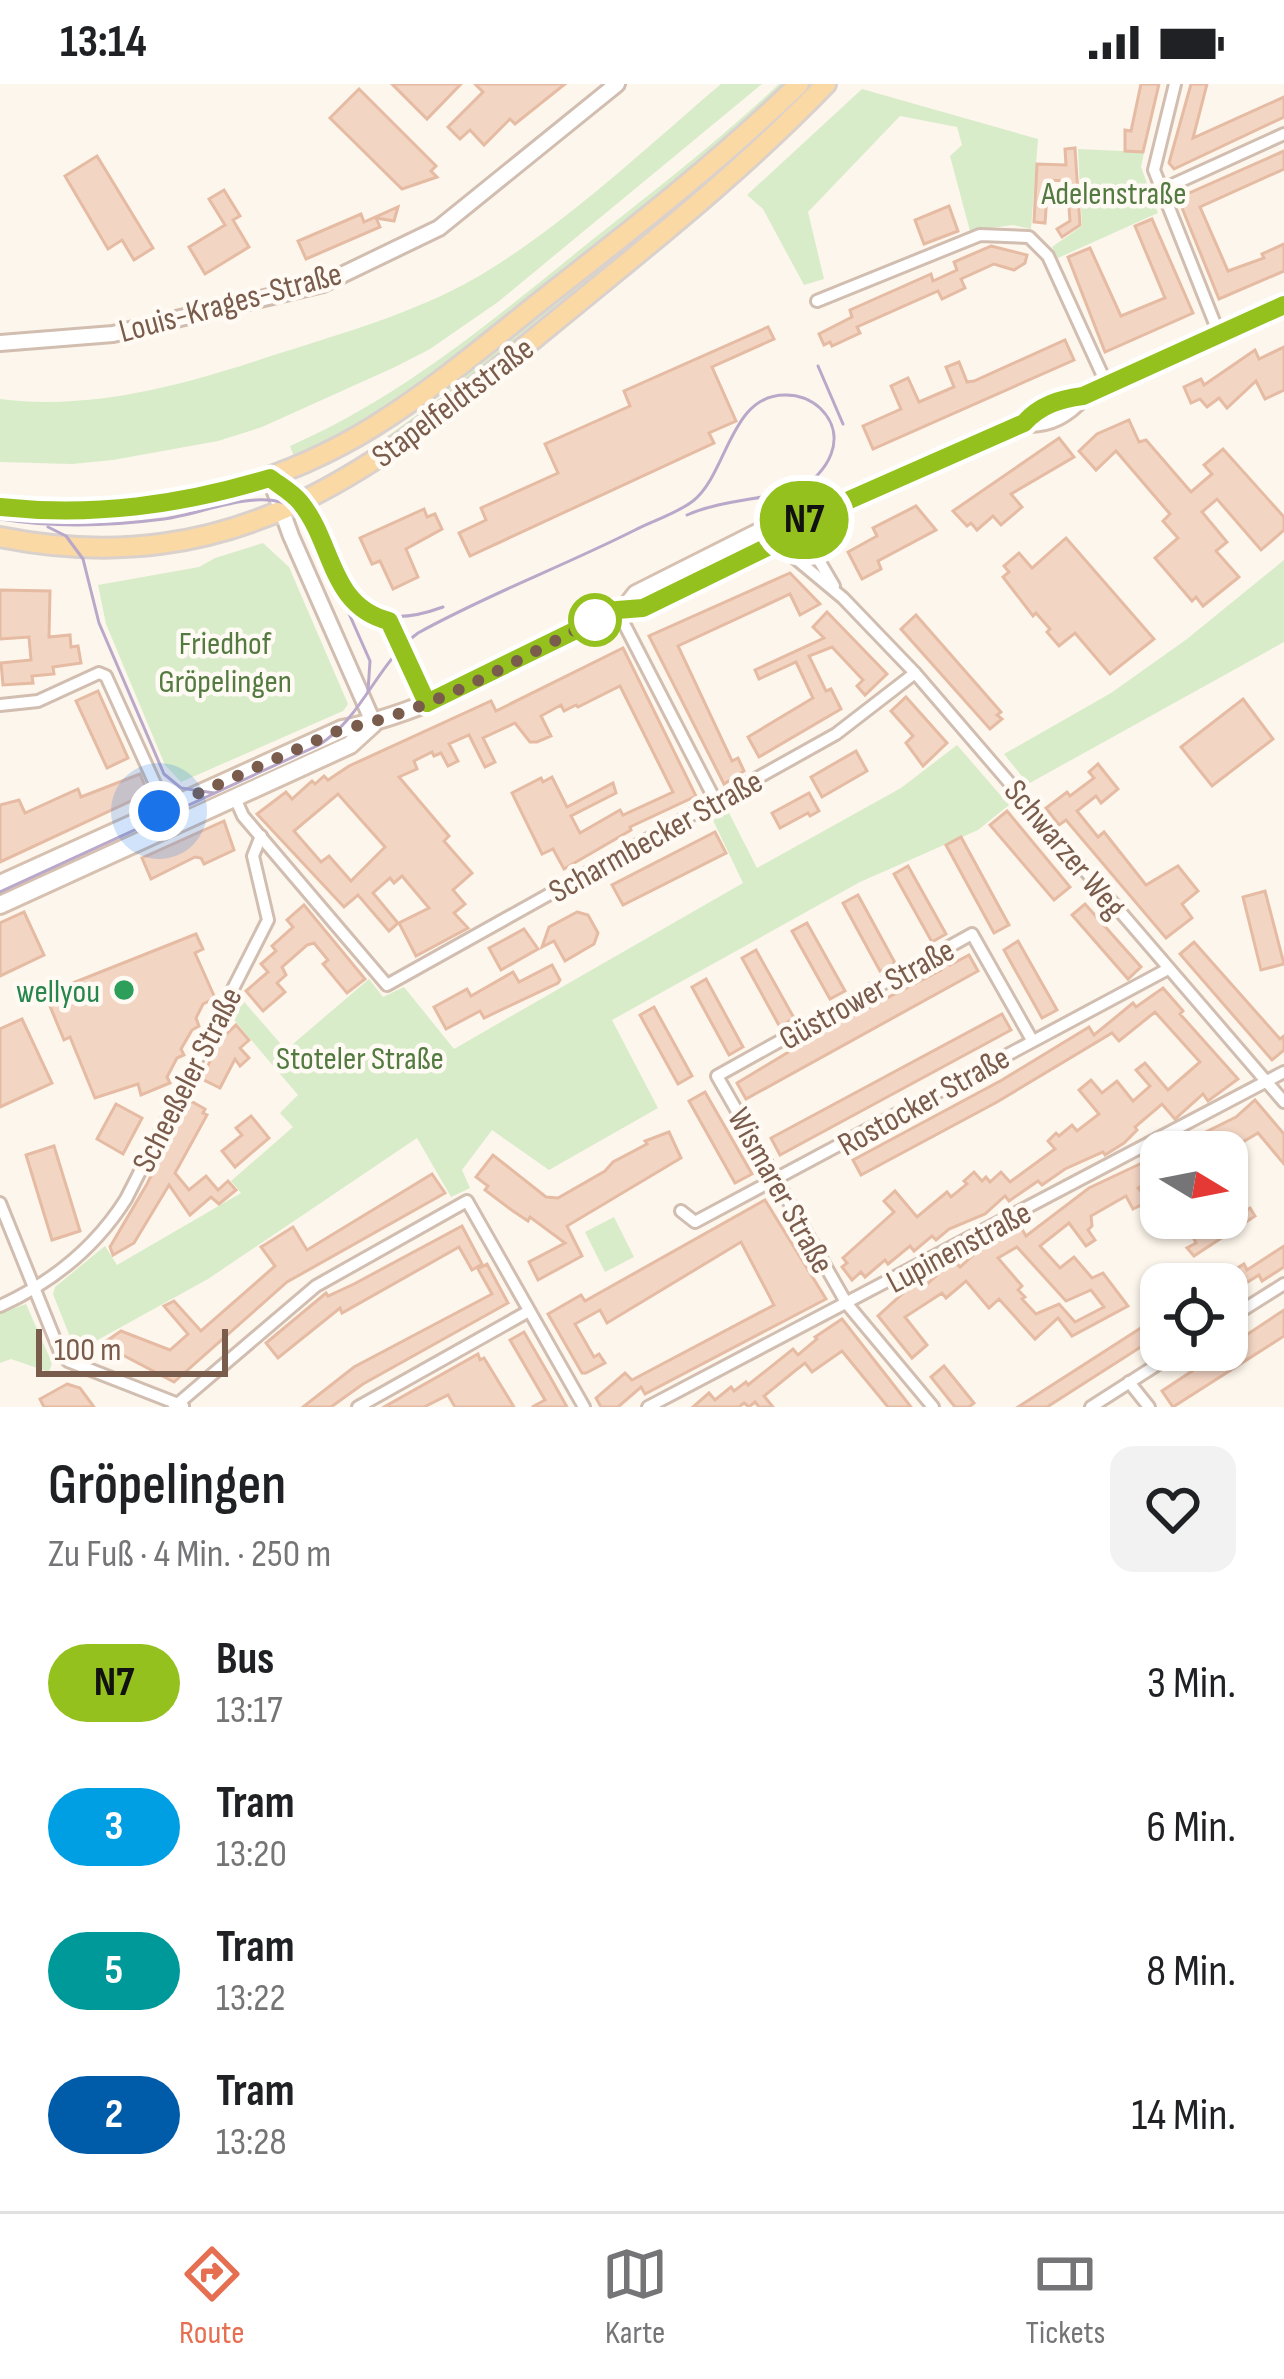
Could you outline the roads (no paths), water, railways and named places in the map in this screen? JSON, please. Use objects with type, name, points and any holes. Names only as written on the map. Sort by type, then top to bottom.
[{"type":"main road","name":"Stapelfeldtstraße","points":[[0,507],[99,511],[163,506],[270,478],[336,449],[425,391],[616,242],[799,84]]},
{"type":"main road","name":"Stapelfeldtstraße","points":[[0,537],[125,549],[195,540],[282,511],[359,472],[450,405],[683,216],[788,124],[826,84]]},
{"type":"main road","points":[[0,884],[342,729],[412,710],[621,609],[636,594],[1024,423],[1041,424],[1069,412],[1083,396],[1284,305]]},
{"type":"main road","points":[[0,905],[350,745],[374,724]]},
{"type":"street","name":"Louis-Krages-Straße","points":[[0,344],[113,334],[323,284],[440,228],[617,84]]},
{"type":"street","points":[[1175,84],[1154,170],[1219,334]]},
{"type":"street","points":[[1160,190],[1284,134]]},
{"type":"street","points":[[817,301],[980,235],[1029,237],[1048,256],[1107,386]]},
{"type":"street","points":[[270,478],[374,724]]},
{"type":"street","name":"Schwarzer Weg","points":[[797,523],[843,598]]},
{"type":"street","name":"Schwarzer Weg","points":[[777,532],[789,553],[843,598],[915,673],[1284,1102]]},
{"type":"street","points":[[621,609],[716,802]]},
{"type":"street","points":[[0,706],[38,701],[100,673],[112,684],[166,808]]},
{"type":"street","name":"Scharmbecker Straße","points":[[261,836],[387,985],[836,734],[915,673]]},
{"type":"street","points":[[234,796],[261,836]]},
{"type":"street","name":"Scheeßeler Straße","points":[[0,1306],[34,1291],[92,1245],[118,1212],[268,920],[254,856],[261,836]]},
{"type":"street","name":"Güstrower Straße","points":[[717,1076],[972,934],[1032,1040]]},
{"type":"street","name":"Rostocker Straße","points":[[680,1211],[694,1222],[1168,969]]},
{"type":"street","name":"Lupinenstraße","points":[[648,1407],[1284,1072]]},
{"type":"street","name":"Wismarer Straße","points":[[717,1076],[847,1304],[933,1407]]},
{"type":"street","points":[[0,1203],[60,1352],[68,1361],[179,1406],[316,1286],[467,1202],[584,1407]]},
{"type":"street","points":[[1248,1307],[1284,1284]]},
{"type":"street","points":[[358,1407],[529,1310]]},
{"type":"street","points":[[1091,1407],[1147,1371]]},
{"type":"street","points":[[1129,1382],[1149,1407]]},
{"type":"tram line","points":[[818,366],[843,424]]},
{"type":"tram line","points":[[0,892],[319,745],[347,720],[391,659],[418,633],[693,501],[705,488],[741,421],[767,398],[791,395],[809,400],[829,419],[833,431],[834,443],[825,465],[797,490]]},
{"type":"tram line","points":[[687,515],[813,483]]},
{"type":"tram line","points":[[0,519],[62,525],[123,523],[238,502],[281,502],[304,514],[320,532],[356,599],[375,613],[403,616],[443,607]]},
{"type":"tram line","points":[[48,527],[66,536],[83,559],[99,623],[164,774],[181,788],[214,793]]},
{"type":"tram line","points":[[339,591],[370,661],[368,691]]},
{"type":"place","name":"wellyou","points":[[124,990]]},
{"type":"park label","name":"Adelenstraße","points":[[1114,192]]},
{"type":"park label","name":"Friedhof Gröpelingen","points":[[225,661]]},
{"type":"park label","name":"Stoteler Straße","points":[[360,1057]]}]
